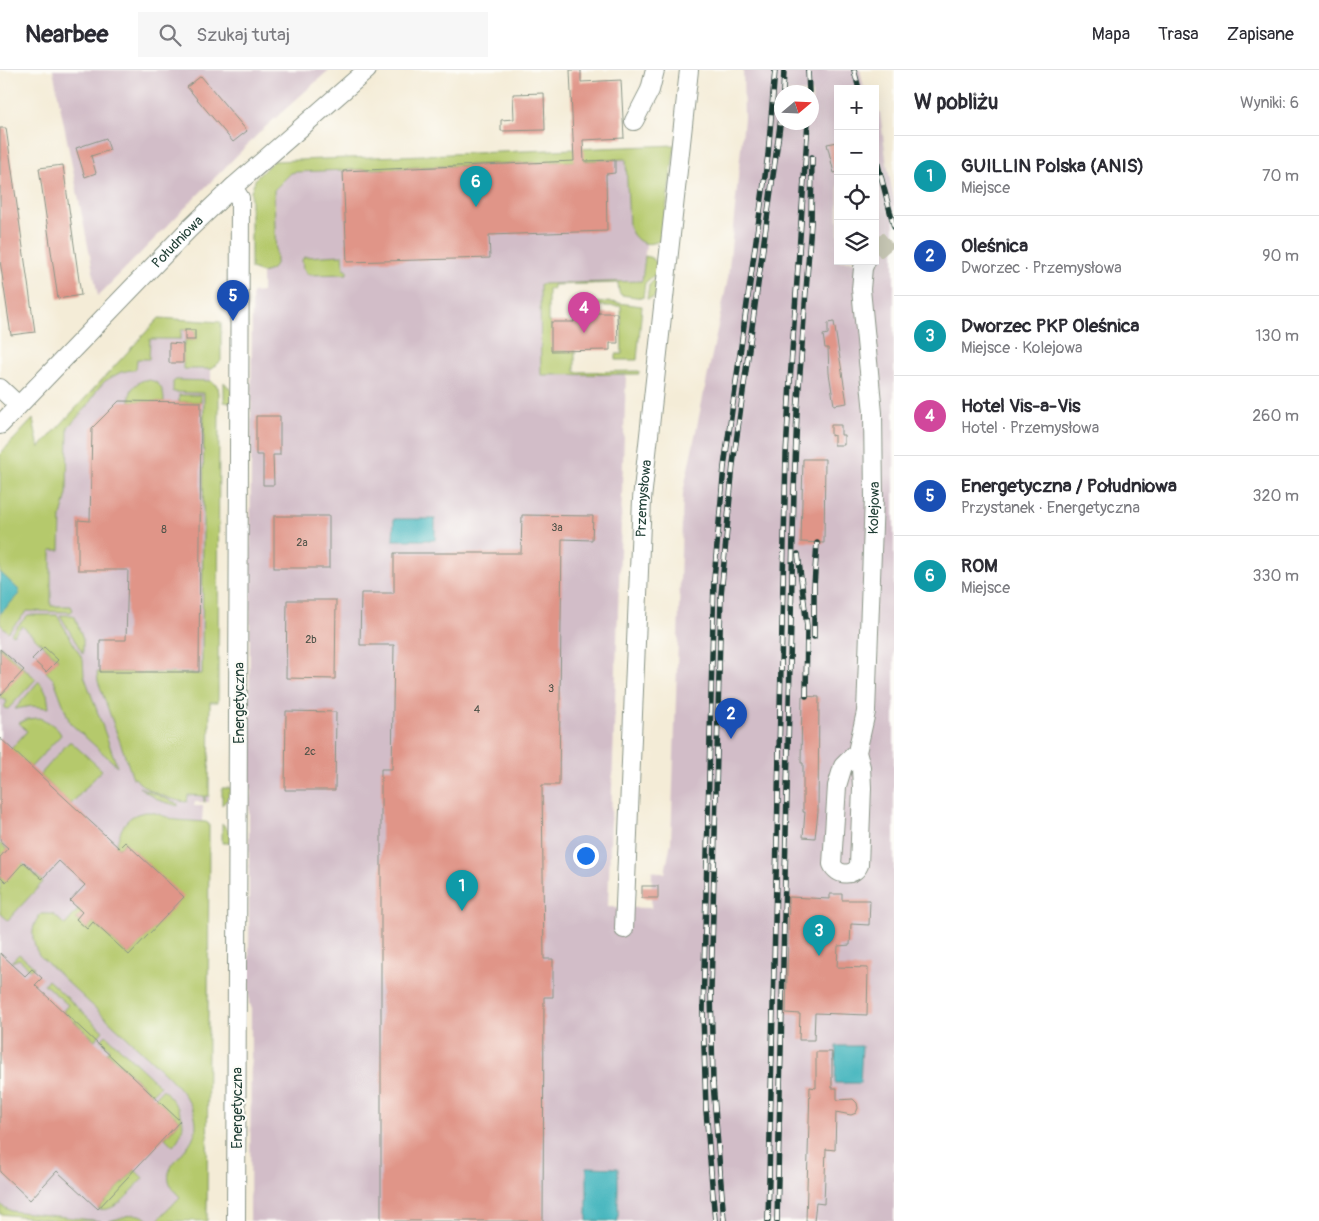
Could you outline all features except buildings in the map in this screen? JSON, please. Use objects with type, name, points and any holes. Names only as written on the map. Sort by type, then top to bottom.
[{"type":"street","name":"Południowa","points":[[0,425],[188,230],[233,187],[367,70]]},
{"type":"street","points":[[634,120],[650,90],[655,70]]},
{"type":"street","name":"Przemysłowa","points":[[624,929],[642,499],[689,70]]},
{"type":"street","name":"Energetyczna","points":[[233,187],[240,198],[236,1221]]},
{"type":"street","name":"Kolejowa","points":[[857,752],[844,766],[836,792],[832,864],[838,872],[853,873],[857,871],[859,866],[862,788],[861,767],[857,752],[866,712],[874,498],[873,413],[861,289],[864,265]]},
{"type":"street","points":[[0,388],[18,405]]},
{"type":"shaded area","points":[[53,70],[329,70],[261,131],[98,296]]},
{"type":"shaded area","points":[[743,70],[860,70],[863,85],[834,85],[834,265],[879,265],[880,112],[894,201],[894,1221],[250,1221],[251,1005],[249,1004],[249,804],[251,792],[249,782],[252,293],[262,292],[262,270],[254,229],[282,161],[657,146],[642,281],[540,284],[541,374],[626,375],[608,907],[651,908],[652,871],[665,873],[671,842],[683,493],[728,278],[744,118]]},
{"type":"shaded area","points":[[159,318],[221,322],[221,361],[211,369],[211,381],[218,387],[219,393],[218,702],[210,702],[209,802],[195,802],[194,806],[203,806],[202,821],[209,824],[207,1221],[63,1221],[0,1214],[0,454],[33,419],[39,448]]},
{"type":"green space","points":[[675,145],[662,239],[657,242],[647,244],[638,240],[631,232],[629,226],[626,159],[295,172],[291,173],[274,190],[276,264],[271,270],[262,273],[251,269],[251,191],[256,178],[273,161]]},
{"type":"green space","points":[[343,255],[344,269],[347,269],[347,274],[309,275],[303,269],[302,260],[304,257]]},
{"type":"green space","points":[[645,256],[657,263],[660,277],[653,276],[645,283],[643,298],[621,295],[618,283],[553,285],[553,289],[548,289],[548,322],[551,322],[552,351],[575,351],[575,372],[639,371],[639,374],[541,375],[540,284],[642,281]]},
{"type":"green space","points":[[654,280],[660,281],[658,293],[653,298],[647,299],[649,285]]},
{"type":"green space","points":[[611,302],[642,306],[637,360],[616,360],[616,354],[622,354],[621,306],[581,306],[581,304]]},
{"type":"green space","points":[[159,318],[221,322],[221,361],[211,369],[183,369],[183,344],[185,344],[185,340],[195,340],[195,330],[181,330],[181,339],[150,339],[149,359],[137,359],[136,369],[121,372],[105,381],[97,390],[87,407],[68,427],[67,494],[61,516],[60,550],[51,550],[51,606],[71,606],[73,610],[71,612],[27,611],[8,632],[0,624],[0,454],[33,419],[39,448]]},
{"type":"green space","points":[[144,380],[153,381],[160,386],[164,402],[130,401],[130,394],[133,388],[137,383]]},
{"type":"green space","points":[[176,380],[211,381],[218,387],[219,393],[218,702],[210,702],[209,796],[205,796],[205,802],[204,796],[188,795],[187,802],[174,800],[151,791],[133,778],[98,681],[97,672],[202,674],[204,393],[173,392],[173,382]]},
{"type":"green space","points":[[224,382],[231,390],[234,403],[224,402]]},
{"type":"green space","points":[[179,395],[201,395],[201,402],[179,402]]},
{"type":"green space","points":[[28,615],[57,615],[83,660],[84,675],[117,766],[70,723],[54,680],[46,672],[58,659],[22,626],[13,635],[11,633]]},
{"type":"green space","points":[[60,615],[72,615],[75,617],[83,640],[83,654]]},
{"type":"green space","points":[[0,646],[36,679],[8,709],[4,708],[7,701],[1,698],[0,700],[0,696],[23,670],[0,649]]},
{"type":"green space","points":[[39,681],[47,694],[49,708],[32,706],[15,709]]},
{"type":"green space","points":[[39,718],[58,729],[61,735],[31,767],[11,749],[27,731],[19,723],[27,719]]},
{"type":"green space","points":[[69,742],[102,770],[71,804],[40,775]]},
{"type":"green space","points":[[139,787],[178,804],[178,806],[158,800]]},
{"type":"green space","points":[[222,788],[232,788],[230,797],[222,805]]},
{"type":"green space","points":[[152,812],[176,820],[206,822],[209,824],[207,1221],[157,1221],[180,1197],[170,1184],[169,1174],[173,1165],[194,1136],[196,1124],[192,1108],[182,1091],[159,1067],[39,955],[33,939],[33,929],[41,914],[53,914],[65,925],[79,909],[82,912],[76,919],[87,929],[93,922],[129,955],[183,897],[125,842],[119,848],[116,845],[125,823],[133,816]]},
{"type":"green space","points":[[222,823],[230,832],[232,843],[222,843]]},
{"type":"green space","points":[[0,843],[43,882],[8,920],[0,913],[0,876],[6,881],[0,857]]},
{"type":"green space","points":[[19,954],[34,967],[31,970],[19,959],[11,962]]},
{"type":"green space","points":[[48,980],[103,1031],[95,1040],[63,1011],[68,1005],[44,984]]},
{"type":"green space","points":[[106,1035],[160,1086],[152,1094],[107,1052],[110,1049],[101,1040]]},
{"type":"green space","points":[[163,1089],[182,1116],[182,1130],[173,1146],[165,1138],[180,1121],[155,1098]]},
{"type":"green space","points":[[135,1170],[143,1178],[129,1194],[112,1208],[98,1209]]},
{"type":"green space","points":[[0,1205],[11,1211],[101,1221],[64,1221],[0,1214]]},
{"type":"green space","points":[[134,1214],[143,1216],[149,1221],[109,1221]]},
{"type":"water","points":[[394,519],[435,519],[435,540],[393,540]]},
{"type":"water","points":[[0,572],[19,590],[19,594],[0,614]]},
{"type":"water","points":[[836,1046],[862,1046],[860,1083],[835,1083]]},
{"type":"water","points":[[587,1167],[618,1168],[618,1221],[587,1221]]},
{"type":"tunnel","points":[[879,248],[894,235]]},
{"type":"railway","points":[[715,1221],[706,1110],[703,1013],[714,579],[724,467],[768,155],[775,70]]},
{"type":"railway","points":[[783,85],[784,70]]},
{"type":"railway","points":[[808,70],[809,85]]},
{"type":"railway","points":[[854,70],[858,85]]},
{"type":"railway","points":[[724,1221],[713,1083],[711,990],[721,595],[733,464],[779,130]]},
{"type":"railway","points":[[768,1221],[786,455],[807,130]]},
{"type":"railway","points":[[777,1221],[794,491],[797,413],[811,223],[812,157]]},
{"type":"railway","points":[[879,169],[894,227]]},
{"type":"railway","points":[[814,637],[814,586],[817,543]]},
{"type":"railway","points":[[798,554],[807,626],[806,696]]},
{"type":"place","name":"ROM","points":[[476,207]]},
{"type":"place","name":"Energetyczna / Południowa","points":[[233,321]]},
{"type":"place","name":"Hotel Vis-a-Vis","points":[[584,333]]},
{"type":"place","name":"Oleśnica","points":[[731,739]]},
{"type":"place","name":"GUILLIN Polska (ANIS)","points":[[462,911]]},
{"type":"place","name":"Dworzec PKP Oleśnica","points":[[819,956]]}]
